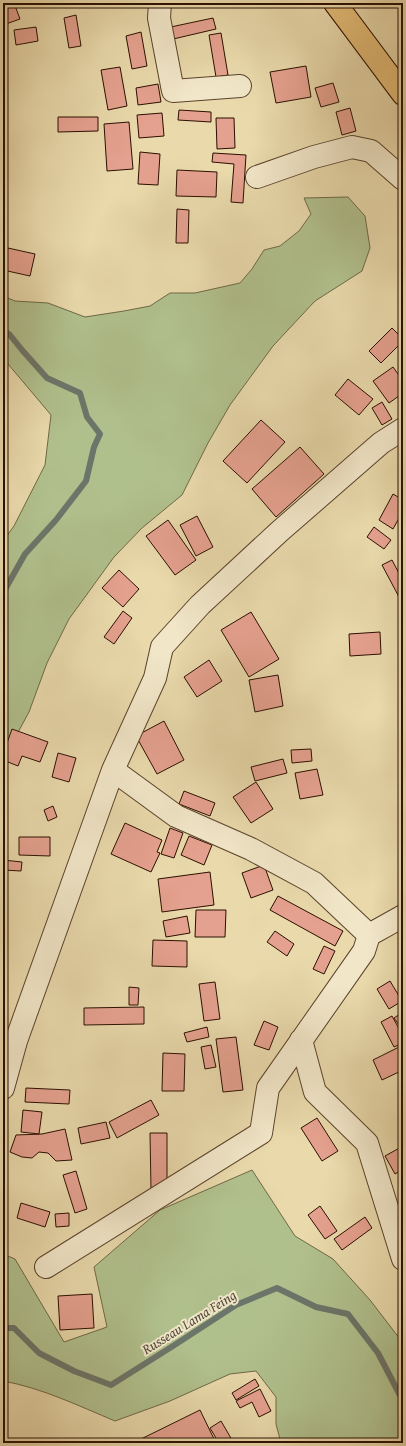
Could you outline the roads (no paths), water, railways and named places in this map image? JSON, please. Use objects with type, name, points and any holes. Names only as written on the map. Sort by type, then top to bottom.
[{"type":"main road","points":[[335,3],[403,94]]},
{"type":"street","points":[[160,3],[159,18],[172,91],[240,86]]},
{"type":"street","points":[[257,177],[314,157],[352,147],[371,151],[403,179]]},
{"type":"street","points":[[3,1088],[19,1033],[112,770],[156,678],[162,647],[200,605],[280,531],[382,443],[403,429]]},
{"type":"street","points":[[112,770],[176,816],[250,849],[314,883],[369,935]]},
{"type":"street","points":[[46,1267],[261,1133],[268,1088],[364,951],[369,935],[403,916]]},
{"type":"street","points":[[301,1040],[314,1092],[367,1143],[403,1259]]},
{"type":"waterway","points":[[3,330],[10,335],[47,378],[80,393],[87,417],[100,434],[94,447],[86,481],[56,520],[25,554],[3,593]]},
{"type":"waterway","name":"Russeau Lama Feing","points":[[3,1328],[14,1328],[39,1353],[74,1371],[111,1385],[236,1305],[277,1288],[316,1307],[348,1314],[378,1353],[403,1401]]}]
